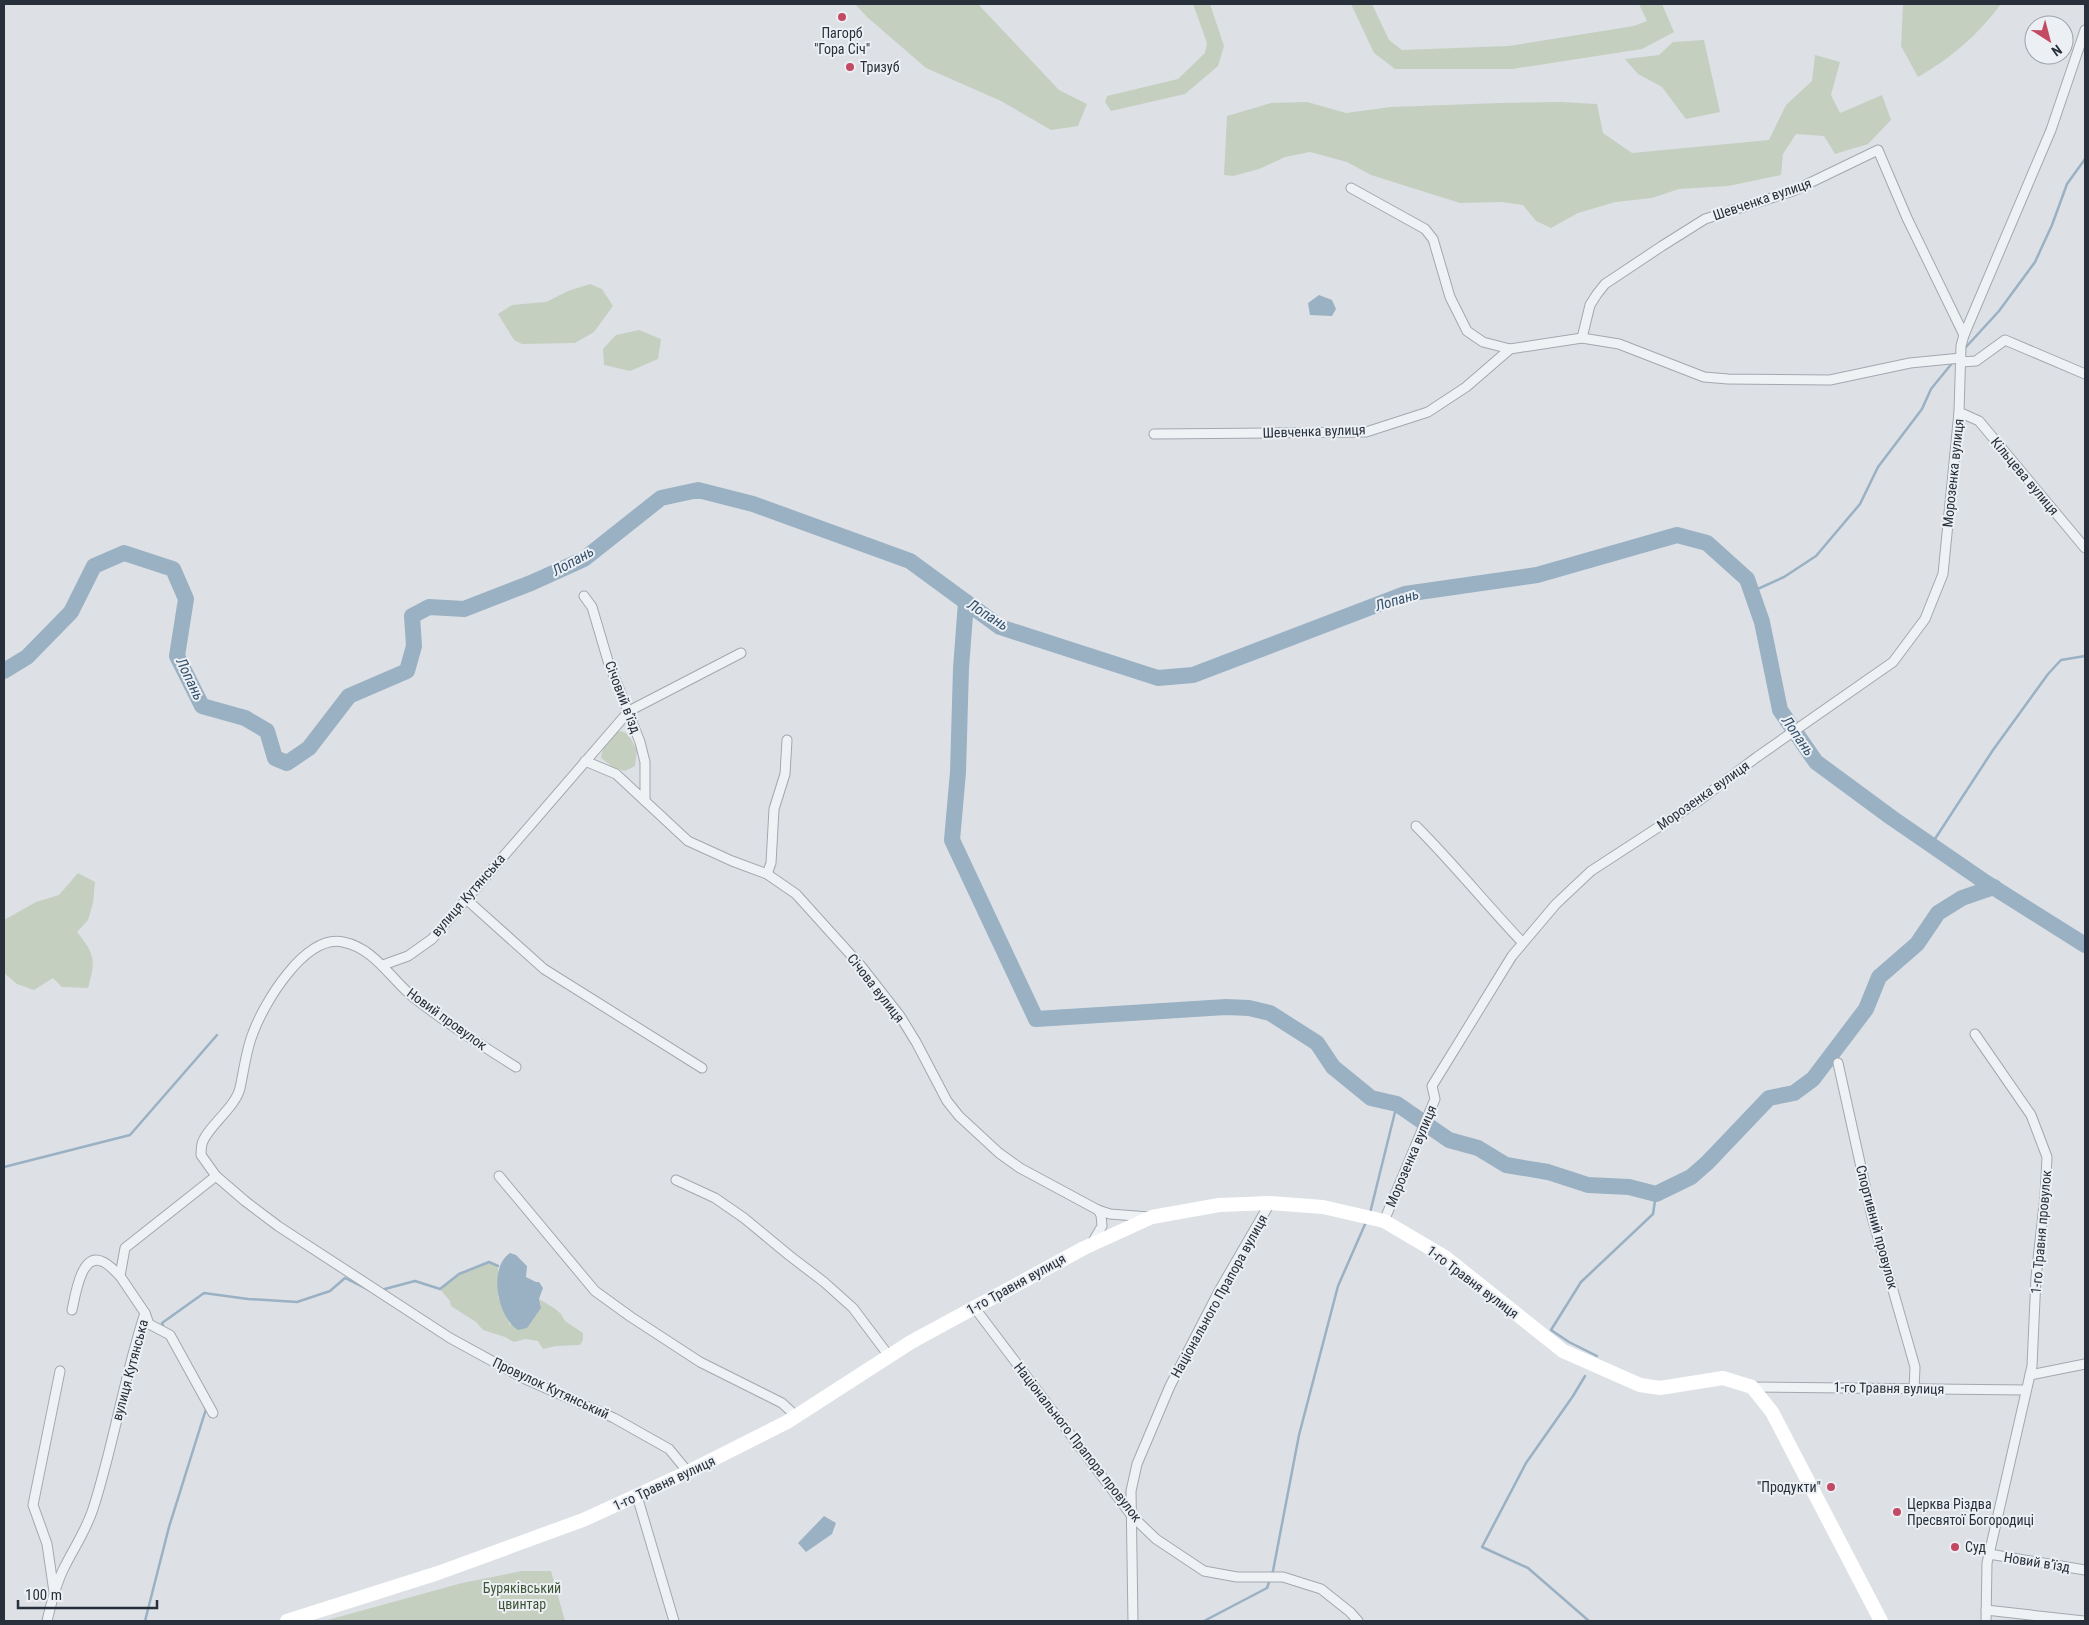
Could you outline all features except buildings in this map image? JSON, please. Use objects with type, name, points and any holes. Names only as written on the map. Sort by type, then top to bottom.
[{"type":"street","points":[[1961,360],[1964,335],[2050,130],[2085,30]]},
{"type":"street","name":"Шевченка вулиця","points":[[1582,338],[1590,305],[1605,284],[1662,246],[1705,219],[1793,191],[1878,150],[1907,218],[1964,335]]},
{"type":"street","points":[[1351,188],[1425,229],[1433,240],[1450,297],[1467,331],[1482,342],[1510,349],[1582,338],[1619,344],[1704,377],[1830,380],[1910,362],[1976,361],[2005,340],[2085,374]]},
{"type":"street","name":"Шевченка вулиця","points":[[1154,434],[1366,432],[1428,412],[1466,387],[1510,349]]},
{"type":"street","name":"Морозенка вулиця","points":[[1384,1221],[1435,1099],[1432,1086],[1522,942],[1556,904],[1590,871],[1697,802],[1757,757],[1893,662],[1925,618],[1943,574],[1959,412],[1961,360]]},
{"type":"street","name":"Кільцева вулиця","points":[[1959,412],[1979,421],[2085,548]]},
{"type":"street","name":"Січовий в’їзд","points":[[584,596],[592,607],[608,661],[629,711],[645,762],[645,801]]},
{"type":"street","name":"вулиця Кутянська","points":[[383,965],[408,956],[432,939],[629,711],[741,653]]},
{"type":"street","points":[[767,874],[771,863],[774,809],[785,774],[787,740]]},
{"type":"street","name":"Січова вулиця","points":[[585,761],[616,774],[688,841],[767,874],[796,894],[862,966],[900,1016],[947,1101],[969,1126],[999,1153],[1020,1168],[1098,1210],[1110,1214],[1152,1217]]},
{"type":"street","points":[[1416,826],[1447,857],[1484,903],[1522,942]]},
{"type":"street","points":[[466,899],[544,969],[702,1068]]},
{"type":"street","points":[[120,1276],[125,1248],[216,1176],[201,1155],[202,1142],[239,1092],[252,1034],[262,1012],[276,990],[304,955],[322,943],[342,941],[358,947],[383,965]]},
{"type":"street","name":"Новий провулок","points":[[383,965],[399,985],[413,997],[461,1032],[516,1067]]},
{"type":"street","name":"1-го Травня провулок","points":[[1975,1034],[2031,1115],[2047,1157],[2045,1196],[2036,1277],[2032,1366],[1987,1563],[1986,1621]]},
{"type":"street","name":"Спортивний провулок","points":[[1838,1063],[1872,1216],[1916,1367],[1914,1390]]},
{"type":"street","name":"Провулок Кутянський","points":[[216,1176],[278,1226],[450,1338],[525,1379],[614,1418],[669,1449],[688,1472]]},
{"type":"street","points":[[499,1176],[595,1291],[700,1362],[782,1402],[796,1416]]},
{"type":"street","points":[[676,1180],[715,1198],[744,1218],[824,1282],[853,1308],[889,1356]]},
{"type":"street","name":"1-го Травня вулиця","points":[[288,1621],[447,1570],[583,1520],[637,1496],[796,1416],[889,1356],[974,1307],[1090,1245],[1152,1217],[1219,1205],[1270,1203],[1323,1207],[1384,1221],[1445,1258],[1563,1351],[1640,1385],[1660,1388],[1723,1378],[1752,1387],[2025,1390]]},
{"type":"street","name":"Національного Прапора вулиця","points":[[1133,1621],[1131,1491],[1137,1464],[1170,1386],[1219,1291],[1270,1203]]},
{"type":"street","points":[[1090,1245],[1102,1226],[1101,1215],[1098,1210]]},
{"type":"street","name":"вулиця Кутянська","points":[[47,1621],[54,1593],[64,1569],[81,1540],[93,1508],[125,1381],[145,1313],[120,1276],[101,1260],[94,1260],[80,1274],[72,1310]]},
{"type":"street","name":"Національного Прапора провулок","points":[[974,1307],[1132,1516],[1156,1539],[1204,1571],[1237,1577],[1283,1578],[1321,1589],[1350,1612],[1358,1621]]},
{"type":"street","points":[[145,1313],[149,1324],[164,1331],[213,1414]]},
{"type":"street","points":[[2030,1374],[2085,1364]]},
{"type":"street","points":[[54,1593],[47,1544],[33,1505],[60,1371]]},
{"type":"street","points":[[1752,1387],[1772,1412],[1881,1621]]},
{"type":"street","points":[[637,1496],[674,1621]]},
{"type":"street","name":"Новий в’їзд","points":[[1989,1554],[2085,1570]]},
{"type":"street","points":[[1986,1610],[2084,1621]]},
{"type":"green space","points":[[855,4],[978,4],[1059,90],[1087,104],[1078,126],[1051,130],[1001,101],[926,68],[867,17]]},
{"type":"green space","points":[[1193,4],[1210,4],[1224,46],[1218,66],[1185,94],[1111,111],[1105,102],[1107,96],[1178,79],[1205,53],[1207,43]]},
{"type":"green space","points":[[1351,4],[1372,4],[1389,40],[1402,50],[1508,46],[1634,26],[1647,21],[1639,4],[1662,4],[1674,32],[1642,49],[1512,69],[1395,69],[1374,53]]},
{"type":"green space","points":[[2001,4],[1983,26],[1963,45],[1942,62],[1918,77],[1901,46],[1903,5]]},
{"type":"green space","points":[[1704,40],[1720,112],[1686,119],[1662,87],[1638,74],[1625,59],[1659,55],[1673,42]]},
{"type":"green space","points":[[1815,55],[1840,62],[1831,95],[1840,113],[1882,95],[1891,120],[1868,144],[1835,154],[1824,136],[1796,134],[1783,154],[1781,175],[1728,186],[1679,189],[1652,198],[1615,202],[1578,213],[1551,228],[1536,221],[1523,205],[1501,202],[1460,203],[1371,175],[1347,162],[1310,152],[1285,157],[1259,169],[1233,176],[1224,175],[1227,116],[1271,103],[1307,102],[1346,113],[1391,107],[1500,103],[1561,102],[1597,104],[1603,133],[1632,153],[1769,140],[1786,105],[1812,81]]},
{"type":"green space","points":[[590,284],[602,289],[613,306],[594,332],[575,343],[522,344],[514,340],[498,314],[512,305],[546,302],[568,291]]},
{"type":"green space","points":[[639,330],[661,339],[658,359],[630,371],[604,365],[603,349],[616,335]]},
{"type":"green space","points":[[621,731],[628,734],[637,750],[635,766],[625,771],[614,768],[601,758],[607,742],[613,735]]},
{"type":"green space","points":[[78,873],[95,882],[93,903],[88,920],[77,932],[87,946],[92,958],[93,964],[88,988],[62,987],[53,978],[34,990],[17,984],[4,973],[4,920],[36,902],[59,895]]},
{"type":"green space","points":[[489,1262],[498,1266],[498,1297],[510,1325],[541,1308],[539,1299],[554,1308],[565,1321],[583,1333],[583,1340],[580,1345],[556,1346],[543,1349],[538,1341],[525,1339],[514,1342],[483,1330],[476,1322],[451,1306],[450,1301],[440,1289],[459,1274]]},
{"type":"green space","name":"Буряківський цвинтар","points":[[522,1571],[551,1571],[565,1621],[324,1621],[462,1583]]},
{"type":"water","points":[[1319,295],[1332,300],[1336,309],[1332,316],[1310,315],[1308,303]]},
{"type":"water","points":[[510,1253],[516,1255],[527,1266],[526,1277],[539,1282],[543,1288],[539,1299],[541,1308],[527,1328],[518,1330],[505,1315],[500,1304],[498,1292],[499,1270],[503,1260]]},
{"type":"water","points":[[824,1516],[836,1523],[832,1534],[806,1552],[798,1543]]},
{"type":"waterway","points":[[1966,347],[1999,311],[2035,262],[2052,225],[2067,184],[2085,159]]},
{"type":"waterway","points":[[1751,592],[1784,577],[1816,556],[1860,504],[1878,467],[1922,409],[1931,389],[1953,362]]},
{"type":"waterway","name":"Лопань","points":[[4,671],[27,657],[71,612],[94,566],[124,553],[173,569],[186,599],[177,656],[202,706],[245,718],[267,731],[275,758],[287,763],[309,748],[349,696],[407,671],[414,646],[412,616],[429,607],[464,609],[531,583],[584,559],[661,498],[698,490],[753,504],[910,561],[1000,627],[1158,678],[1193,675],[1405,594],[1537,575],[1677,535],[1707,543],[1747,579],[1762,622],[1780,710],[1816,762],[1892,818],[1985,882],[2085,945]]},
{"type":"waterway","points":[[966,602],[961,668],[958,772],[952,840],[1036,1019],[1226,1007],[1249,1008],[1270,1013],[1317,1043],[1333,1067],[1371,1098],[1397,1104],[1449,1140],[1478,1148],[1506,1165],[1548,1172],[1588,1185],[1629,1187],[1656,1194],[1691,1177],[1707,1163],[1769,1098],[1794,1093],[1813,1079],[1866,1009],[1879,977],[1917,944],[1938,913],[1962,898],[1994,887]]},
{"type":"waterway","points":[[1931,845],[1993,750],[2048,674],[2061,660],[2085,656]]},
{"type":"waterway","points":[[4,1167],[130,1135],[217,1035]]},
{"type":"waterway","points":[[1370,1213],[1397,1104]]},
{"type":"waterway","points":[[1597,1356],[1569,1342],[1551,1330],[1581,1282],[1653,1214],[1656,1194]]},
{"type":"waterway","points":[[1204,1621],[1267,1588],[1273,1571],[1299,1435],[1338,1286],[1366,1222]]},
{"type":"waterway","points":[[381,1290],[415,1281],[440,1289],[459,1274],[489,1262],[498,1266]]},
{"type":"waterway","points":[[164,1329],[162,1323],[204,1293],[248,1299],[297,1302],[330,1291],[345,1278],[373,1292]]},
{"type":"waterway","points":[[1585,1376],[1526,1463],[1482,1547],[1528,1568],[1589,1621]]},
{"type":"waterway","points":[[145,1621],[169,1527],[206,1409],[205,1407]]},
{"type":"place","name":"Пагорб \"Гора Січ\"","points":[[842,17]]},
{"type":"place","name":"Тризуб","points":[[850,67]]},
{"type":"place","name":"\"Продукти\"","points":[[1831,1487]]},
{"type":"place","name":"Церква Різдва Пресвятої Богородиці","points":[[1897,1512]]},
{"type":"place","name":"Суд","points":[[1955,1547]]}]
